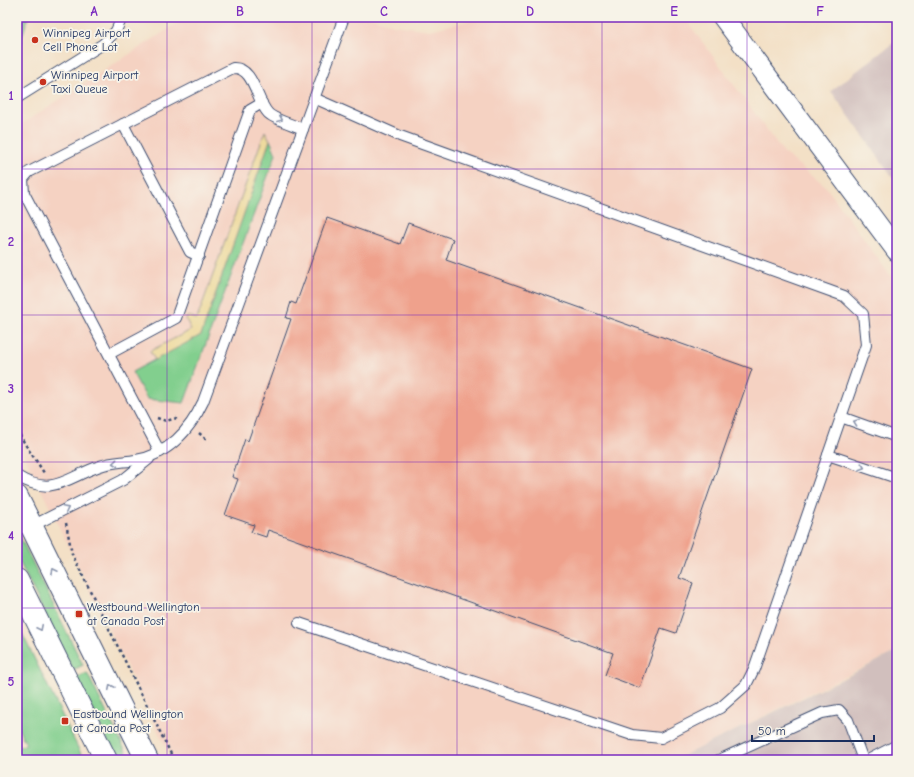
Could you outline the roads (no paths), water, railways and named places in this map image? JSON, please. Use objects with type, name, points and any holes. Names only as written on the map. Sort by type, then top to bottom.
[{"type":"main road","points":[[17,497],[24,526],[147,760]]},
{"type":"main road","points":[[17,580],[22,603],[106,760]]},
{"type":"street","points":[[723,17],[897,251]]},
{"type":"lane","points":[[17,98],[103,44],[116,31],[122,17]]},
{"type":"lane","points":[[24,526],[63,510],[123,480],[184,433],[197,415],[344,17]]},
{"type":"lane","points":[[157,453],[108,354],[24,193],[22,184],[23,179],[29,172],[237,67],[245,72],[268,114],[302,129]]},
{"type":"lane","points":[[299,623],[632,736],[661,738],[720,708],[746,685],[754,670],[866,345],[863,314],[844,296],[400,136],[314,98]]},
{"type":"lane","points":[[108,354],[176,318],[250,110],[262,103]]},
{"type":"lane","points":[[123,124],[190,252],[199,256]]},
{"type":"lane","points":[[841,417],[897,437]]},
{"type":"lane","points":[[17,476],[34,485],[50,486],[64,483],[101,465],[136,460],[157,453]]},
{"type":"lane","points":[[828,455],[897,478]]},
{"type":"lane","points":[[719,760],[822,713],[839,710],[848,720],[863,760]]},
{"type":"lane","points":[[868,760],[897,745]]},
{"type":"place","name":"Winnipeg Airport Cell Phone Lot","points":[[35,40]]},
{"type":"place","name":"Winnipeg Airport Taxi Queue","points":[[43,82]]},
{"type":"place","name":"Westbound Wellington at Canada Post","points":[[79,614]]},
{"type":"place","name":"Eastbound Wellington at Canada Post","points":[[65,721]]}]
